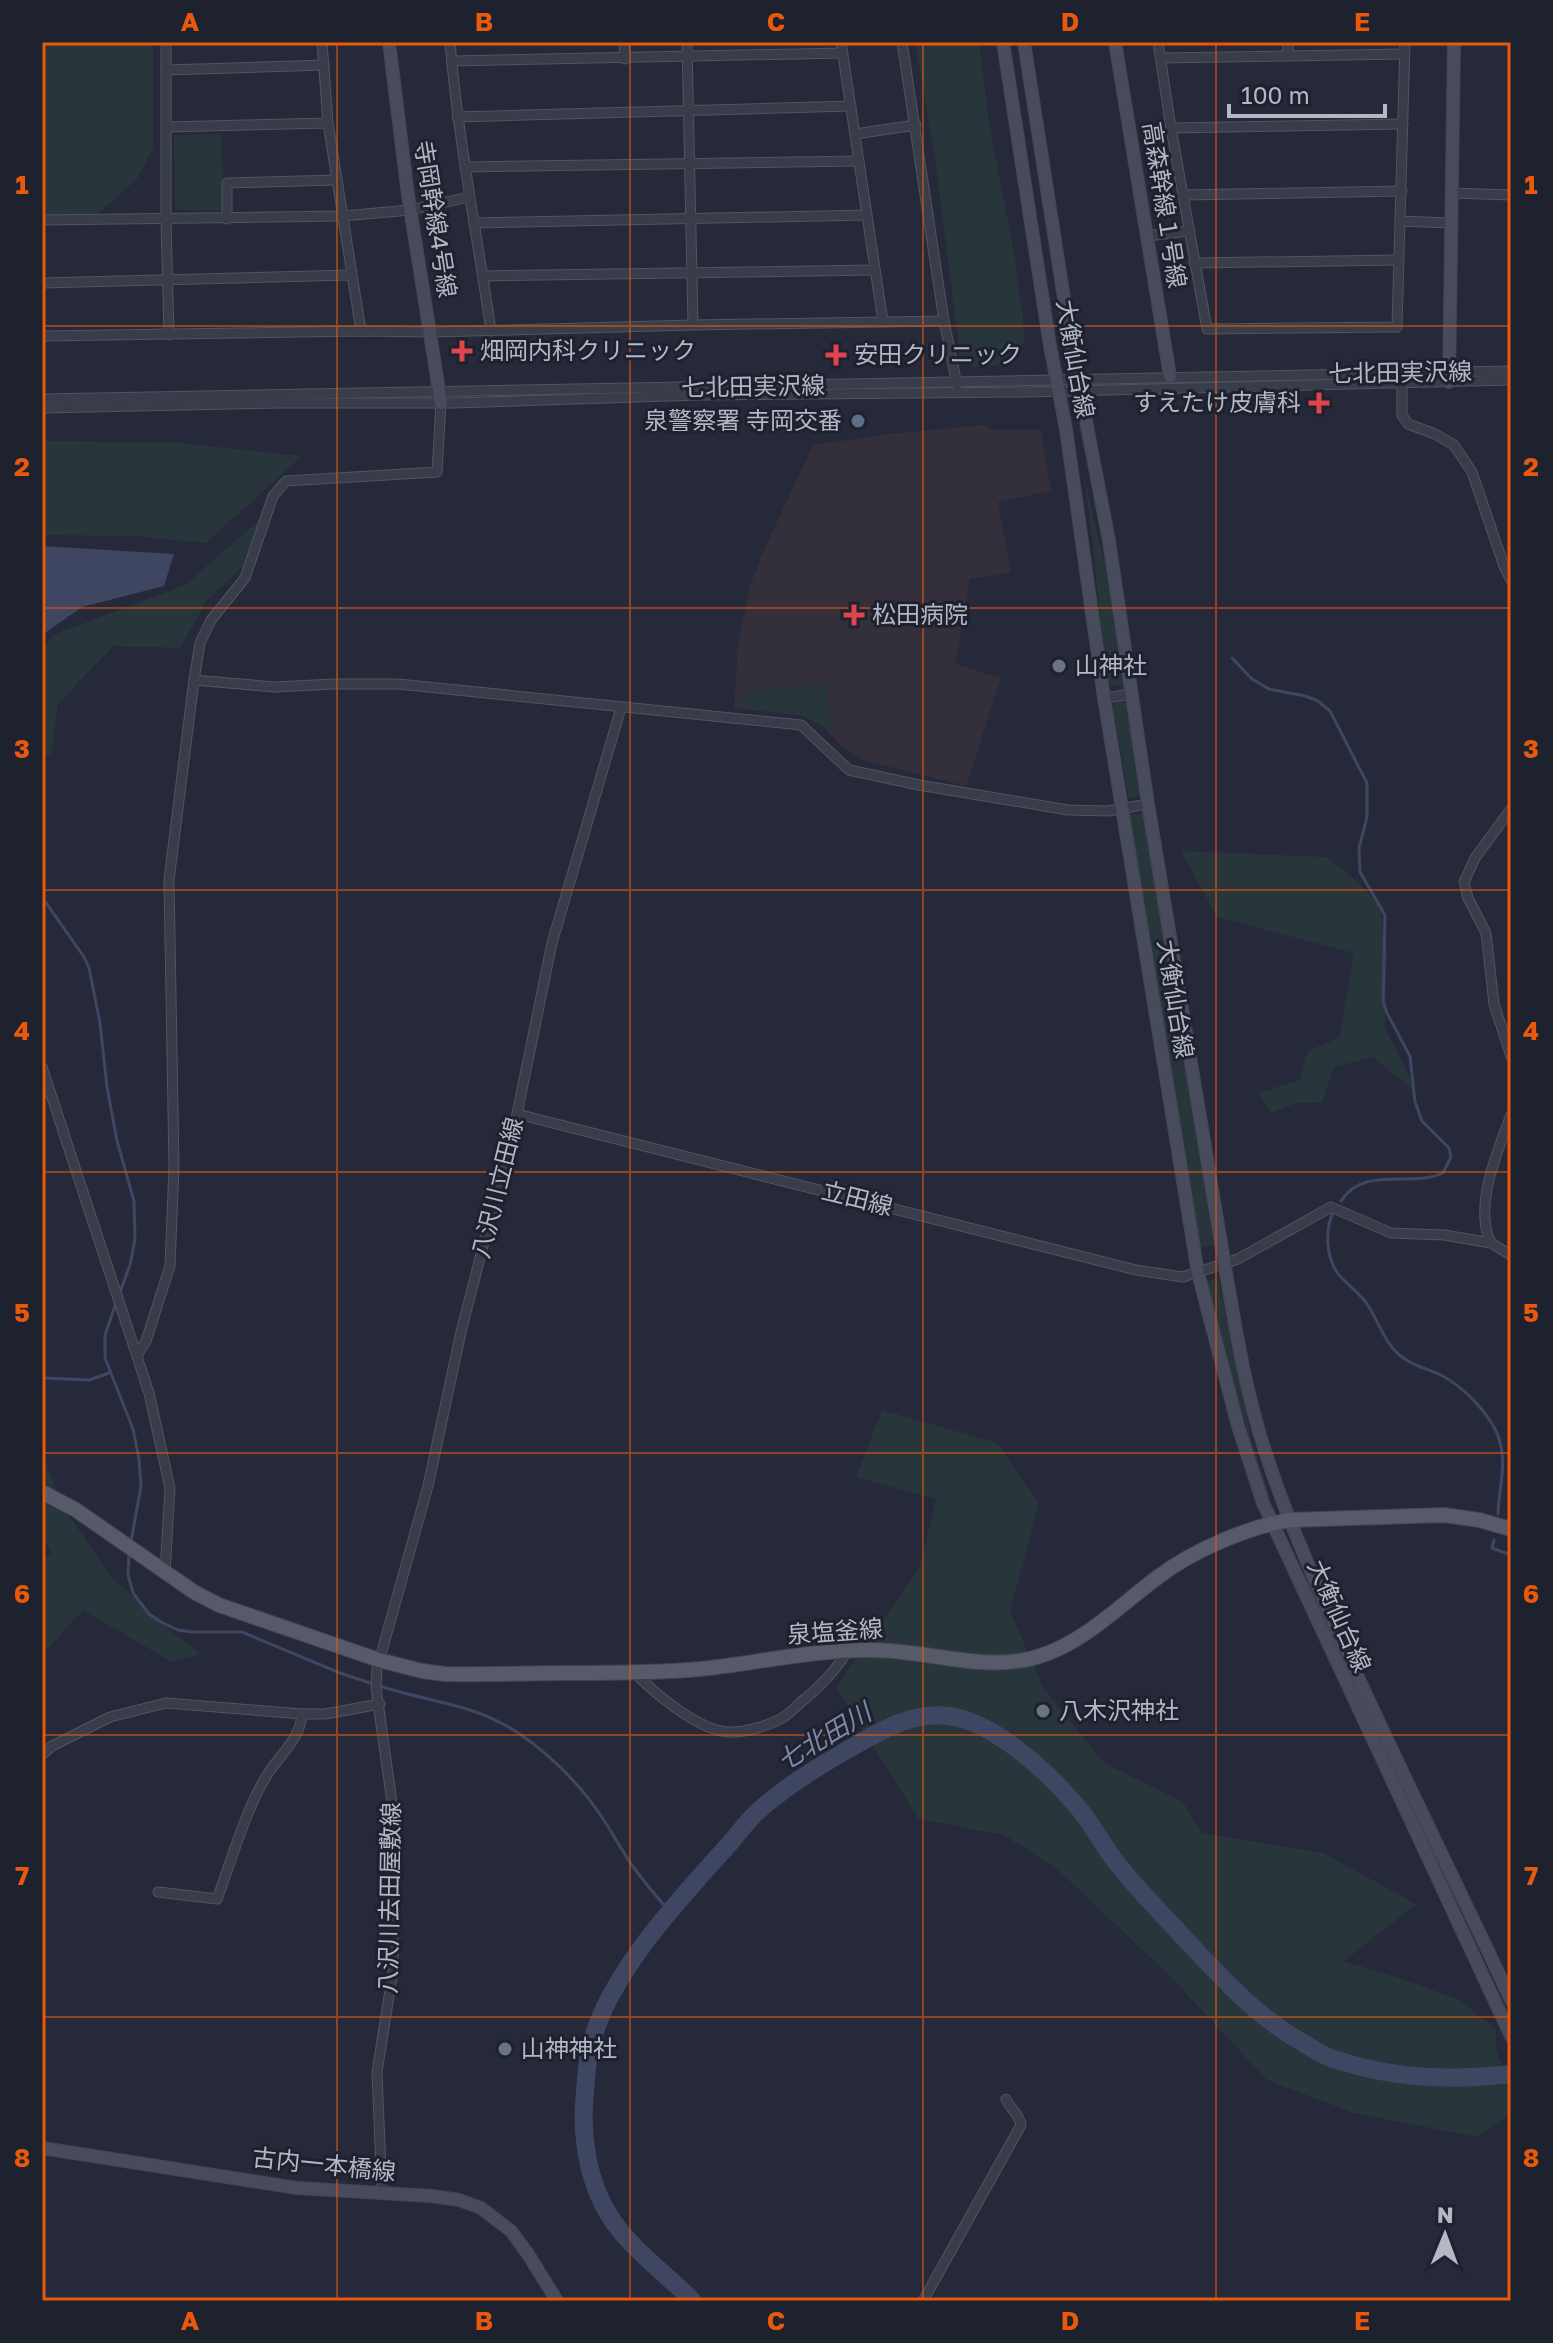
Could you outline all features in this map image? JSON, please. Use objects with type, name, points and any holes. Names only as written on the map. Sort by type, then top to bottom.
[{"type":"main road","name":"寺岡幹線4号線","points":[[389,42],[410,210],[440,397]]},
{"type":"main road","name":"大衡仙台線","points":[[1003,42],[1104,698],[1198,1273],[1238,1426],[1272,1523],[1511,2036]]},
{"type":"main road","name":"大衡仙台線","points":[[1024,42],[1078,384],[1109,541],[1148,804],[1225,1265],[1255,1419],[1274,1478],[1320,1592],[1511,2000]]},
{"type":"main road","name":"高森幹線１号線","points":[[1115,42],[1170,376]]},
{"type":"main road","points":[[1449,377],[1454,42]]},
{"type":"main road","name":"泉塩釜線","points":[[42,1492],[76,1510],[194,1592],[219,1605],[378,1665],[445,1674],[699,1669],[802,1654],[889,1650],[977,1662],[1016,1661],[1038,1656],[1096,1626],[1169,1569],[1249,1530],[1272,1523],[1444,1515],[1511,1529]]},
{"type":"main road","name":"古内一本橋線","points":[[42,2148],[297,2188],[459,2200],[489,2213],[511,2231],[557,2301]]},
{"type":"street","points":[[166,42],[169,335]]},
{"type":"street","points":[[322,42],[328,123],[361,331]]},
{"type":"street","points":[[450,42],[457,117],[491,331]]},
{"type":"street","points":[[624,42],[625,59]]},
{"type":"street","points":[[687,42],[693,325]]},
{"type":"street","points":[[902,42],[944,321],[958,387]]},
{"type":"street","points":[[1158,42],[1207,329],[1397,327],[1405,42]]},
{"type":"street","points":[[1288,42],[1288,56]]},
{"type":"street","points":[[1343,42],[1343,55]]},
{"type":"street","points":[[452,61],[687,57],[842,47],[883,322]]},
{"type":"street","points":[[1161,58],[1405,54]]},
{"type":"street","points":[[166,70],[324,65]]},
{"type":"street","points":[[457,117],[851,106]]},
{"type":"street","points":[[166,127],[328,123]]},
{"type":"street","points":[[1171,128],[1403,124]]},
{"type":"street","points":[[855,134],[916,125]]},
{"type":"street","points":[[465,167],[859,161]]},
{"type":"street","points":[[227,219],[227,183],[337,180]]},
{"type":"street","points":[[1183,195],[1402,191]]},
{"type":"street","points":[[1451,193],[1511,195]]},
{"type":"street","points":[[42,220],[343,216],[410,210],[469,197]]},
{"type":"street","points":[[474,223],[867,215]]},
{"type":"street","points":[[1400,221],[1450,223]]},
{"type":"street","points":[[1147,236],[1190,231]]},
{"type":"street","points":[[1194,263],[1398,260]]},
{"type":"street","points":[[483,276],[875,270]]},
{"type":"street","points":[[42,283],[351,275]]},
{"type":"street","points":[[42,336],[431,332],[944,321]]},
{"type":"street","name":"七北田実沢線","points":[[1078,384],[1170,376],[1449,377],[1511,371]]},
{"type":"street","points":[[42,399],[698,395],[1078,384],[1402,384],[1449,377],[1511,380]]},
{"type":"street","points":[[1402,384],[1402,415],[1408,424],[1454,445],[1472,472],[1511,580]]},
{"type":"street","points":[[42,408],[440,397]]},
{"type":"street","points":[[137,1355],[146,1341],[170,1266],[174,1167],[169,880],[200,643],[211,620],[245,578],[273,496],[286,481],[437,472],[440,397]]},
{"type":"street","points":[[194,680],[275,687],[398,684],[801,725],[849,770],[1068,810],[1122,809],[1148,804]]},
{"type":"street","points":[[1104,698],[1132,694]]},
{"type":"street","name":"八沢川立田線","points":[[379,1701],[378,1665],[428,1486],[461,1332],[517,1114],[552,943],[621,708]]},
{"type":"street","points":[[1511,809],[1475,858],[1464,882],[1468,898],[1486,933],[1494,1004],[1511,1056]]},
{"type":"street","points":[[42,1067],[149,1393],[170,1488],[165,1572]]},
{"type":"street","name":"立田線","points":[[517,1114],[1173,1277],[1225,1265],[1331,1207],[1391,1233],[1444,1235],[1491,1243]]},
{"type":"street","points":[[1511,1115],[1488,1176],[1485,1232],[1491,1243],[1511,1255]]},
{"type":"street","points":[[634,1672],[647,1686],[706,1726],[728,1732],[754,1729],[783,1718],[812,1693],[847,1651]]},
{"type":"street","points":[[42,1755],[52,1746],[110,1717],[166,1703],[325,1714],[379,1701]]},
{"type":"street","name":"八沢川去田屋敷線","points":[[379,1701],[395,1824],[393,1971],[377,2072],[382,2194]]},
{"type":"street","points":[[158,1892],[217,1899],[246,1820],[268,1774],[302,1725],[302,1714]]},
{"type":"street","points":[[923,2301],[1021,2125],[1020,2117],[1006,2099]]},
{"type":"shaded area","points":[[42,42],[153,42],[153,148],[137,179],[96,215],[42,218]]},
{"type":"shaded area","points":[[915,42],[979,42],[990,130],[1023,316],[1024,342],[1008,364],[972,367],[960,354],[935,158]]},
{"type":"shaded area","points":[[222,134],[223,210],[175,210],[174,135]]},
{"type":"shaded area","name":"松田病院","points":[[984,425],[993,430],[1041,430],[1051,491],[998,502],[1011,573],[970,579],[955,664],[1001,678],[966,786],[863,760],[843,747],[822,725],[800,715],[734,708],[738,644],[750,586],[813,445]]},
{"type":"shaded area","points":[[42,441],[180,443],[302,456],[206,543],[133,536],[42,535]]},
{"type":"shaded area","points":[[1084,477],[1105,564],[1123,686],[1109,686]]},
{"type":"shaded area","points":[[265,515],[246,564],[207,600],[180,648],[113,646],[58,704],[51,757],[42,755],[42,648],[53,635],[185,585]]},
{"type":"shaded area","points":[[826,683],[832,725],[829,730],[800,714],[743,707],[744,692]]},
{"type":"shaded area","points":[[1125,700],[1142,795],[1129,798],[1112,703]]},
{"type":"shaded area","points":[[1144,812],[1214,1245],[1200,1248],[1130,815]]},
{"type":"shaded area","points":[[1181,851],[1327,857],[1360,884],[1380,906],[1387,957],[1385,1028],[1410,1077],[1413,1090],[1373,1057],[1334,1067],[1322,1102],[1296,1103],[1271,1113],[1258,1093],[1300,1080],[1308,1051],[1340,1037],[1354,953],[1217,917]]},
{"type":"shaded area","points":[[1218,1277],[1252,1442],[1268,1497],[1217,1331],[1207,1282]]},
{"type":"shaded area","points":[[882,1410],[997,1443],[1039,1503],[1010,1611],[1043,1687],[1104,1763],[1183,1802],[1202,1833],[1323,1853],[1416,1904],[1344,1961],[1459,2000],[1496,2029],[1496,2049],[1511,2090],[1511,2113],[1477,2137],[1354,2113],[1267,2080],[1170,1976],[1056,1868],[1004,1835],[919,1819],[836,1687],[920,1567],[936,1499],[856,1477]]},
{"type":"shaded area","points":[[42,1453],[63,1507],[112,1578],[201,1654],[172,1662],[83,1610],[42,1655],[42,1562],[51,1552],[42,1536]]},
{"type":"water","points":[[42,546],[174,554],[164,586],[82,607],[42,635]]},
{"type":"waterway","points":[[1232,658],[1252,679],[1269,689],[1305,696],[1318,701],[1330,711],[1367,783],[1367,817],[1359,848],[1360,872],[1385,915],[1383,1001],[1410,1056],[1415,1102],[1422,1121],[1449,1148],[1451,1157],[1443,1173],[1416,1179],[1375,1180],[1351,1190],[1341,1201]]},
{"type":"waterway","points":[[42,897],[84,957],[100,1023],[117,1141],[134,1201],[135,1239],[120,1292]]},
{"type":"waterway","points":[[1333,1213],[1328,1234],[1336,1271],[1366,1302],[1391,1346],[1406,1360],[1457,1385],[1479,1407],[1496,1431],[1503,1462],[1498,1514]]},
{"type":"waterway","points":[[116,1303],[105,1335],[105,1358],[133,1429],[139,1459],[141,1486],[131,1542]]},
{"type":"waterway","points":[[42,1378],[89,1380],[109,1373]]},
{"type":"waterway","points":[[1494,1540],[1492,1548],[1511,1555]]},
{"type":"waterway","points":[[129,1553],[128,1575],[133,1593],[149,1614],[161,1622],[191,1632],[242,1632],[373,1684]]},
{"type":"waterway","points":[[380,1686],[474,1711],[503,1724],[531,1742],[557,1764],[592,1803],[634,1868],[669,1911]]},
{"type":"waterway","name":"七北田川","points":[[693,2301],[622,2233],[594,2184],[586,2148],[584,2110],[589,2053],[597,2024],[610,1996],[647,1940],[756,1813],[825,1763],[872,1736],[909,1720],[935,1715],[966,1720],[985,1728],[1021,1752],[1069,1797],[1128,1876],[1227,1983],[1271,2022],[1314,2050],[1353,2065],[1397,2074],[1443,2077],[1511,2074]]},
{"type":"place","name":"畑岡内科クリニック","points":[[462,351]]},
{"type":"place","name":"安田クリニック","points":[[836,355]]},
{"type":"place","name":"すえたけ皮膚科","points":[[1319,403]]},
{"type":"place","name":"泉警察署 寺岡交番","points":[[858,421]]},
{"type":"place","name":"松田病院","points":[[854,615]]},
{"type":"place","name":"山神社","points":[[1059,666]]},
{"type":"place","name":"八木沢神社","points":[[1043,1711]]},
{"type":"place","name":"山神神社","points":[[505,2049]]}]
